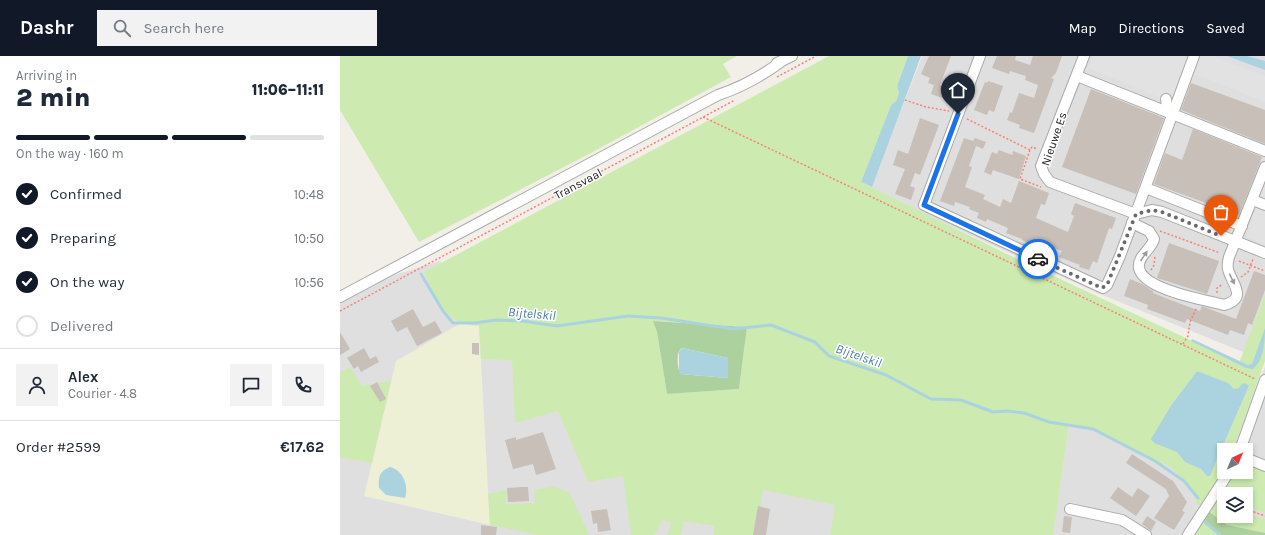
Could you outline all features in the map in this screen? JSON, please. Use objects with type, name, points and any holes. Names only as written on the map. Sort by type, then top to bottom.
[{"type":"street","name":"Transvaal","points":[[340,297],[718,96],[733,83],[792,56]]},
{"type":"street","points":[[980,56],[924,205],[1102,288],[1107,285],[1134,219],[1194,56]]},
{"type":"street","name":"Nieuwe Es","points":[[1084,56],[1042,166],[1044,174],[1050,182],[1134,219],[1149,231]]},
{"type":"street","points":[[1077,76],[1265,151]]},
{"type":"street","points":[[1166,99],[1167,107],[1172,114]]},
{"type":"street","points":[[1149,231],[1154,239],[1150,249],[1142,257],[1140,264],[1139,269],[1144,276],[1163,288],[1180,296],[1224,305],[1231,303],[1236,297],[1238,290],[1228,270],[1229,257],[1265,167]]},
{"type":"street","points":[[1146,188],[1242,226]]},
{"type":"street","points":[[1253,200],[1265,205]]},
{"type":"street","points":[[1134,219],[1152,210],[1162,212],[1265,253]]},
{"type":"street","points":[[1242,443],[1264,381]]},
{"type":"street","points":[[1253,461],[1265,466]]},
{"type":"street","points":[[1188,535],[1224,479]]},
{"type":"street","points":[[1070,508],[1122,520],[1146,535]]},
{"type":"path","points":[[776,78],[816,56]]},
{"type":"path","name":"Transvaal","points":[[340,311],[737,99]]},
{"type":"path","points":[[905,100],[920,106],[946,110],[958,114],[1030,150],[1032,147],[1047,153]]},
{"type":"path","points":[[703,117],[1264,381]]},
{"type":"path","points":[[1149,231],[1154,228],[1265,271]]},
{"type":"path","points":[[1144,276],[1150,271],[1156,259],[1150,249]]},
{"type":"path","points":[[1183,344],[1188,336],[1190,322],[1199,299]]},
{"type":"path","points":[[1253,512],[1265,516]]},
{"type":"shaded area","points":[[922,56],[1265,56],[1265,361],[1100,294],[935,219],[871,187]]},
{"type":"shaded area","points":[[1093,56],[1212,56],[1265,76],[1265,102],[1186,70],[1173,103],[1088,68]]},
{"type":"shaded area","points":[[1265,184],[1265,244],[1246,237]]},
{"type":"shaded area","points":[[440,261],[479,330],[513,358],[562,404],[625,473],[635,535],[340,535],[340,292]]},
{"type":"shaded area","points":[[1265,367],[1265,535],[1052,535],[1069,425],[1087,427],[1217,458],[1217,479],[1253,479],[1253,443],[1231,443]]},
{"type":"shaded area","points":[[760,487],[837,504],[831,535],[755,535]]},
{"type":"shaded area","points":[[661,517],[714,522],[714,535],[651,535]]},
{"type":"green space","points":[[340,56],[737,56],[723,64],[731,77],[589,154],[419,242],[340,110]]},
{"type":"green space","points":[[829,56],[908,56],[897,86],[899,93],[896,101],[891,105],[861,182],[1011,256],[1239,363],[1265,294],[1265,361],[1236,443],[1224,443],[1249,386],[1234,389],[1197,371],[1172,404],[1175,442],[1180,456],[1184,461],[1200,469],[1204,474],[1210,476],[1217,460],[1217,479],[1218,479],[1201,506],[1197,504],[1194,493],[1171,467],[1137,452],[1099,431],[1069,424],[1053,535],[830,535],[835,505],[763,490],[756,535],[713,535],[714,526],[684,521],[681,535],[667,535],[671,522],[663,520],[654,535],[631,535],[623,476],[588,482],[558,411],[515,423],[512,360],[481,359],[479,326],[457,321],[443,309],[424,272]],"holes":[[[654,321],[747,327],[739,389],[667,394]]]},
{"type":"green space","points":[[653,321],[747,327],[739,389],[667,394],[657,332]],"holes":[[[682,348],[728,358],[728,378],[680,374],[678,353]]]},
{"type":"green space","points":[[461,323],[479,326],[490,525],[364,496],[396,361]]},
{"type":"green space","points":[[350,367],[362,386],[391,381],[372,463],[340,457],[340,372]]},
{"type":"green space","points":[[1253,465],[1265,469],[1265,513],[1253,509],[1253,487],[1223,487],[1228,479],[1253,479]]},
{"type":"green space","points":[[553,486],[570,493],[589,535],[538,535],[490,525],[488,494],[507,490],[506,504],[535,503],[534,490]]},
{"type":"green space","points":[[1214,502],[1217,503],[1217,518],[1208,511]]},
{"type":"green space","points":[[1208,511],[1217,518],[1217,523],[1224,523],[1227,525],[1265,533],[1265,535],[1220,535],[1202,518]]},
{"type":"green space","points":[[1253,515],[1265,519],[1265,533],[1227,525],[1224,523],[1253,523]]},
{"type":"green space","points":[[1202,518],[1220,535],[1192,535]]},
{"type":"water","points":[[908,56],[921,56],[872,187],[861,182],[891,105],[896,101],[899,93],[897,86]]},
{"type":"water","points":[[1227,56],[1247,56],[1265,61],[1265,70]]},
{"type":"water","points":[[1265,328],[1262,356],[1260,361],[1253,369],[1246,368],[1191,341],[1192,339],[1248,365],[1252,364]]},
{"type":"water","points":[[682,348],[728,358],[728,378],[679,374],[679,352]]},
{"type":"water","points":[[1197,371],[1228,383],[1234,389],[1239,388],[1245,383],[1249,386],[1224,443],[1217,443],[1217,460],[1210,476],[1207,476],[1201,469],[1185,462],[1177,452],[1154,443],[1151,439],[1172,404]]},
{"type":"water","points":[[390,467],[398,471],[404,479],[406,489],[405,498],[386,495],[379,488],[381,473]]},
{"type":"building","points":[[929,56],[951,56],[940,85],[949,89],[945,99],[931,94],[934,85],[928,83],[930,78],[921,74]]},
{"type":"building","points":[[997,56],[1016,56],[1015,60],[1030,65],[1033,56],[1062,56],[1056,73],[1051,78],[1054,79],[1034,133],[1019,128],[1020,125],[1007,120],[1010,112],[1012,113],[1019,93],[1034,98],[1038,85],[1025,80],[1026,76],[1010,71],[1009,74],[992,68]]},
{"type":"building","points":[[988,81],[1003,86],[994,112],[989,110],[987,115],[974,110],[985,82],[987,83]]},
{"type":"building","points":[[1191,83],[1265,110],[1265,144],[1181,110]]},
{"type":"building","points":[[1091,89],[1164,118],[1136,194],[1062,167]]},
{"type":"building","points":[[920,118],[939,125],[920,175],[915,173],[910,186],[915,188],[911,200],[895,194],[905,169],[893,165],[898,150],[908,154]]},
{"type":"building","points":[[1193,129],[1262,157],[1239,215],[1154,184],[1165,153],[1182,160]]},
{"type":"building","points":[[964,138],[973,141],[975,138],[986,142],[983,149],[976,146],[969,166],[972,167],[965,187],[985,195],[983,199],[1000,207],[1003,199],[1011,203],[1019,181],[1049,193],[1045,205],[1041,204],[1036,218],[1068,232],[1074,216],[1071,214],[1075,203],[1116,218],[1112,229],[1109,228],[1097,263],[1093,261],[1089,270],[1079,267],[1080,265],[1059,257],[1062,251],[1034,240],[1032,244],[1006,233],[1008,228],[987,219],[986,222],[977,218],[979,213],[969,209],[970,207],[955,202],[954,206],[940,201]]},
{"type":"building","points":[[999,150],[1012,155],[1013,151],[1026,156],[1019,179],[993,170],[991,175],[984,172],[992,152],[997,154]]},
{"type":"building","points":[[1169,243],[1219,261],[1207,294],[1157,278]]},
{"type":"building","points":[[1254,271],[1265,275],[1265,290],[1252,325],[1248,323],[1244,335],[1230,330],[1228,335],[1187,319],[1185,323],[1147,309],[1148,305],[1124,296],[1130,279],[1142,284],[1153,291],[1153,293],[1176,302],[1200,311],[1202,306],[1236,319]]},
{"type":"building","points":[[413,309],[423,327],[435,321],[442,333],[417,346],[407,327],[397,332],[391,321]]},
{"type":"building","points":[[340,332],[350,349],[340,355]]},
{"type":"building","points":[[472,343],[479,343],[479,355],[472,354]]},
{"type":"building","points":[[364,348],[370,359],[376,356],[379,362],[361,372],[358,366],[354,369],[347,358]]},
{"type":"building","points":[[377,382],[386,399],[380,402],[370,386]]},
{"type":"building","points":[[543,432],[556,469],[536,475],[533,464],[513,469],[505,440],[516,437],[516,440]]},
{"type":"building","points":[[1132,454],[1173,481],[1187,502],[1182,511],[1185,512],[1174,530],[1154,518],[1169,496],[1166,489],[1126,463]]},
{"type":"building","points":[[528,487],[529,501],[508,502],[507,488]]},
{"type":"building","points":[[1118,487],[1132,497],[1138,488],[1150,496],[1136,516],[1110,498]]},
{"type":"building","points":[[758,506],[770,509],[766,535],[753,535]]},
{"type":"building","points":[[607,509],[611,530],[598,532],[597,523],[593,524],[591,511]]},
{"type":"building","points":[[1064,516],[1072,517],[1070,533],[1062,532]]},
{"type":"building","points":[[1147,516],[1156,522],[1151,531],[1142,524]]},
{"type":"building","points":[[481,525],[497,527],[496,535],[481,535]]},
{"type":"waterway","name":"Bijtelskil","points":[[421,274],[443,311],[453,323],[475,323],[496,320],[522,321],[557,326],[628,316],[661,318],[733,329],[771,325],[815,342],[829,356],[886,375],[931,399],[961,400],[993,412],[1007,411],[1024,413],[1049,422],[1093,429],[1155,461],[1184,481],[1198,498]]},
{"type":"waterway","name":"Bijtelskil","points":[[1205,522],[1220,535]]},
{"type":"way so far","points":[[1038,259],[1102,288],[1107,285],[1136,214],[1143,214],[1152,210],[1162,212],[1221,236]]},
{"type":"route","points":[[958,114],[924,205],[1038,259]]}]
